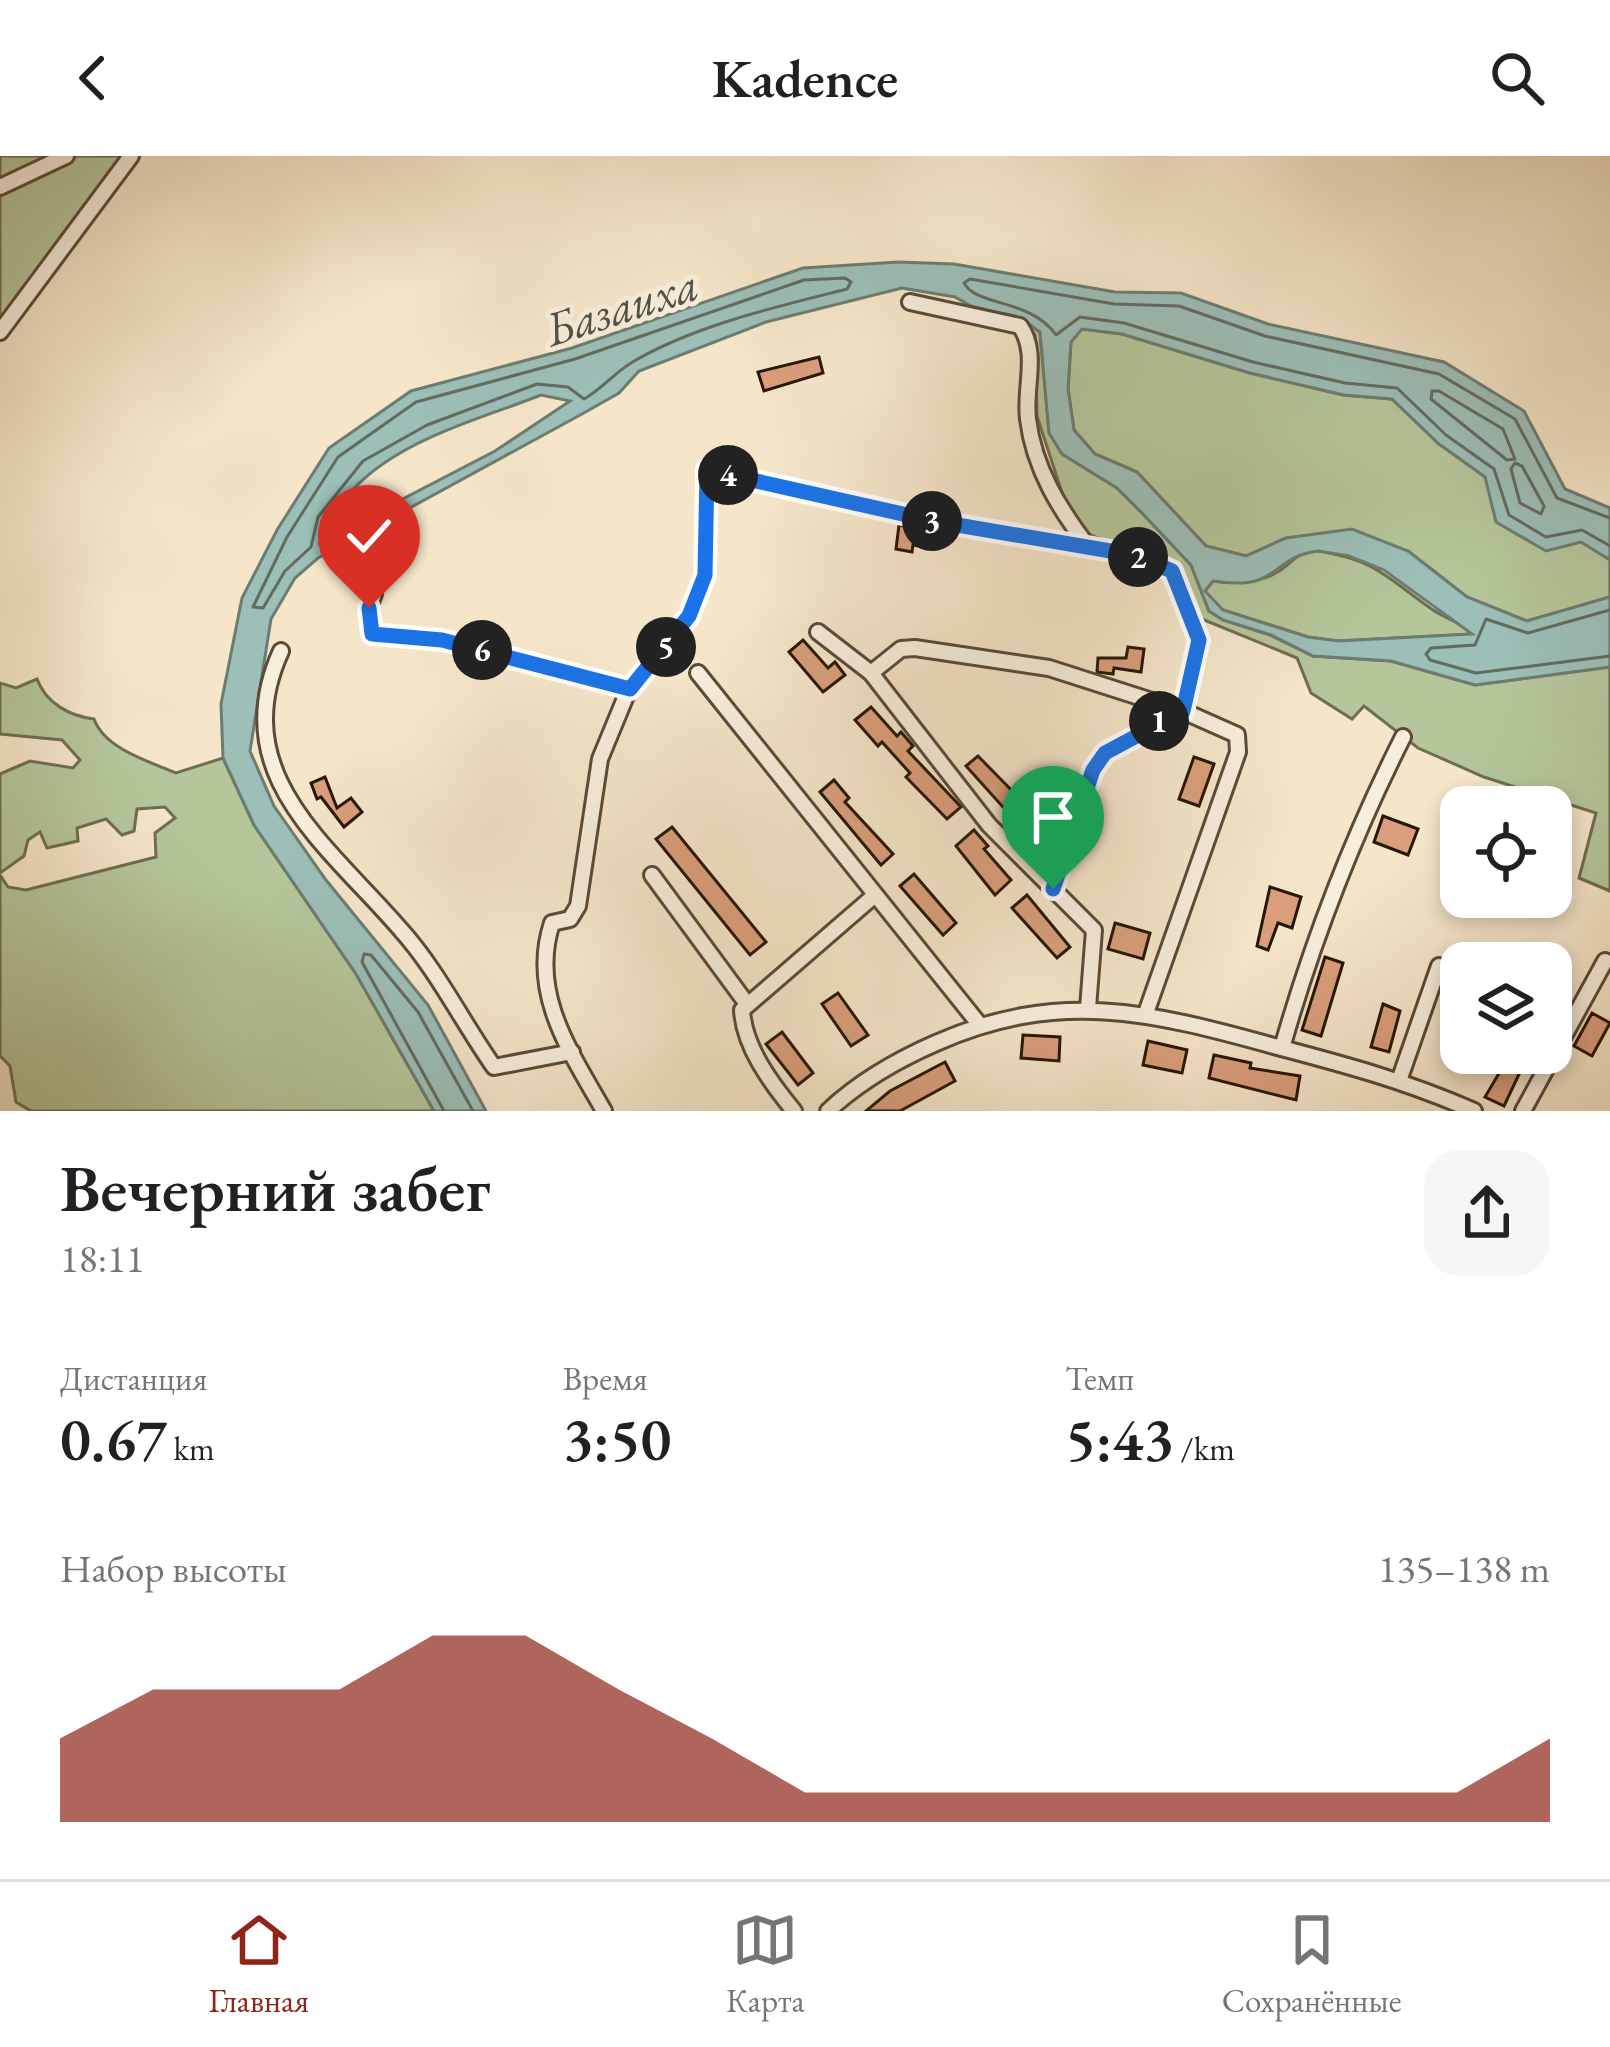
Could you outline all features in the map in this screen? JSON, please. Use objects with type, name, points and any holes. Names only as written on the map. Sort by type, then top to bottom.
[{"type":"street","points":[[0,187],[66,156]]},
{"type":"street","points":[[0,332],[127,157]]},
{"type":"street","points":[[910,302],[1020,326],[1030,341],[1028,415],[1035,454],[1060,509],[1090,549]]},
{"type":"street","points":[[604,1111],[545,991],[542,963],[552,923],[570,919],[578,906],[600,759],[630,689],[689,616],[705,575],[707,470],[934,521],[1134,555],[1172,571],[1199,640],[1183,711],[1105,753],[1093,770],[1053,889]]},
{"type":"street","points":[[374,594],[369,608],[372,634],[442,640],[630,689]]},
{"type":"street","points":[[818,632],[872,673],[989,825],[1094,930],[1088,1008]]},
{"type":"street","points":[[872,673],[901,649],[915,648],[1049,668],[1183,711],[1237,735],[1238,752],[1146,1013]]},
{"type":"street","points":[[281,651],[267,682],[262,721],[283,797],[405,933],[494,1067],[572,1052]]},
{"type":"street","points":[[698,673],[979,1024]]},
{"type":"street","points":[[1282,1048],[1313,938],[1402,737]]},
{"type":"street","points":[[652,875],[747,1004]]},
{"type":"street","points":[[794,1111],[770,1081],[743,1027],[747,1004],[875,895]]},
{"type":"street","points":[[1523,1111],[1605,961]]},
{"type":"street","points":[[1400,1078],[1439,966]]},
{"type":"street","points":[[828,1111],[887,1067],[979,1024],[1020,1013],[1088,1008],[1146,1013],[1400,1078],[1474,1111]]},
{"type":"green space","points":[[0,156],[131,156],[0,332]]},
{"type":"green space","points":[[1022,319],[1040,332],[1049,432],[1062,454],[1117,488],[1143,514],[1191,565],[1209,611],[1223,620],[1313,656],[1391,661],[1475,685],[1610,667],[1610,891],[1579,878],[1596,813],[1572,805],[1572,786],[1512,786],[1418,748],[1364,706],[1352,719],[1311,693],[1297,658],[1197,617],[1179,570],[1088,534],[1066,505],[1037,416],[1035,335]]},
{"type":"green space","points":[[1082,329],[1122,334],[1343,395],[1392,399],[1439,444],[1610,560],[1610,597],[1527,621],[1467,597],[1408,551],[1286,538],[1246,556],[1206,546],[1137,472],[1095,454],[1074,430],[1068,389],[1071,341]]},
{"type":"green space","points":[[1318,551],[1368,565],[1473,634],[1338,641],[1308,637],[1223,610],[1205,591],[1213,581],[1267,577],[1297,557]]},
{"type":"green space","points":[[37,679],[60,707],[94,719],[117,746],[141,759],[176,773],[223,758],[254,825],[356,974],[434,1111],[31,1111],[16,1102],[10,1066],[0,1056],[0,875],[8,887],[26,890],[156,857],[155,833],[175,818],[165,807],[137,809],[134,831],[122,835],[106,819],[77,828],[78,841],[47,848],[40,832],[28,840],[24,856],[0,873],[0,774],[30,761],[73,768],[80,760],[62,740],[0,734],[0,683],[16,688]]},
{"type":"water","points":[[954,264],[1115,292],[1181,293],[1268,324],[1444,362],[1524,411],[1565,489],[1610,508],[1610,560],[1581,542],[1546,551],[1496,522],[1485,477],[1439,444],[1392,399],[1344,395],[1250,373],[1122,334],[1082,329],[1071,342],[1068,389],[1074,430],[1095,454],[1137,472],[1206,546],[1246,556],[1286,538],[1352,529],[1408,551],[1467,597],[1527,621],[1610,597],[1610,667],[1475,685],[1391,661],[1313,656],[1271,635],[1223,620],[1209,611],[1191,565],[1143,514],[1117,488],[1062,454],[1049,433],[1040,332],[1022,319],[955,297],[902,288],[766,322],[639,371],[619,393],[318,558],[295,578],[271,619],[250,751],[274,806],[326,880],[428,1005],[486,1111],[434,1111],[356,974],[254,825],[223,758],[221,704],[242,598],[277,530],[329,448],[411,391],[572,348],[803,268]],"holes":[[[541,395],[570,401],[495,451],[320,542],[357,485],[384,463],[444,431]],[[1318,551],[1349,556],[1384,570],[1472,634],[1338,641],[1308,637],[1223,610],[1205,591],[1213,581],[1264,578],[1302,554]]]},
{"type":"building","points":[[819,357],[823,373],[764,391],[758,372]]},
{"type":"building","points":[[899,525],[938,533],[935,549],[913,545],[912,552],[896,549]]},
{"type":"building","points":[[803,640],[828,668],[835,662],[845,675],[823,692],[789,652]]},
{"type":"building","points":[[1128,647],[1144,649],[1141,672],[1114,668],[1113,674],[1097,672],[1098,658],[1126,658]]},
{"type":"building","points":[[871,707],[897,736],[901,732],[913,746],[908,751],[961,807],[947,819],[906,777],[910,773],[882,742],[878,746],[855,720]]},
{"type":"building","points":[[978,756],[1025,804],[1011,816],[966,766]]},
{"type":"building","points":[[1194,757],[1214,764],[1199,806],[1179,799]]},
{"type":"building","points":[[325,777],[337,808],[351,798],[362,812],[344,827],[321,797],[317,799],[311,783]]},
{"type":"building","points":[[834,780],[849,798],[845,802],[893,854],[881,865],[820,792]]},
{"type":"building","points":[[1383,816],[1418,829],[1408,855],[1374,842]]},
{"type":"building","points":[[672,827],[766,942],[750,955],[656,839]]},
{"type":"building","points":[[974,830],[1011,880],[995,895],[956,846]]},
{"type":"building","points":[[914,874],[956,923],[943,935],[900,886]]},
{"type":"building","points":[[1270,887],[1301,897],[1292,928],[1278,923],[1268,950],[1257,946]]},
{"type":"building","points":[[1027,895],[1070,947],[1057,958],[1012,908]]},
{"type":"building","points":[[1115,923],[1150,933],[1143,959],[1108,949]]},
{"type":"building","points":[[1325,957],[1343,963],[1321,1036],[1302,1030]]},
{"type":"building","points":[[838,993],[868,1035],[851,1046],[822,1004]]},
{"type":"building","points":[[1383,1004],[1400,1011],[1389,1052],[1371,1047]]},
{"type":"building","points":[[1592,1013],[1610,1023],[1592,1056],[1574,1046]]},
{"type":"building","points":[[782,1032],[813,1073],[798,1085],[766,1044]]},
{"type":"building","points":[[1023,1035],[1060,1037],[1059,1061],[1021,1058]]},
{"type":"building","points":[[1148,1041],[1187,1050],[1182,1073],[1143,1065]]},
{"type":"building","points":[[1214,1055],[1251,1063],[1250,1068],[1300,1076],[1296,1100],[1209,1078]]},
{"type":"building","points":[[945,1062],[955,1081],[900,1111],[866,1111],[890,1091]]},
{"type":"building","points":[[1499,1074],[1519,1074],[1504,1106],[1485,1097]]},
{"type":"route","points":[[369,608],[372,634],[442,640],[630,689],[689,616],[705,575],[707,470],[934,521],[1134,555],[1172,571],[1199,640],[1183,711],[1105,753],[1093,770],[1053,889]]},
{"type":"water label","name":"Базаиха","points":[[621,306]]}]
